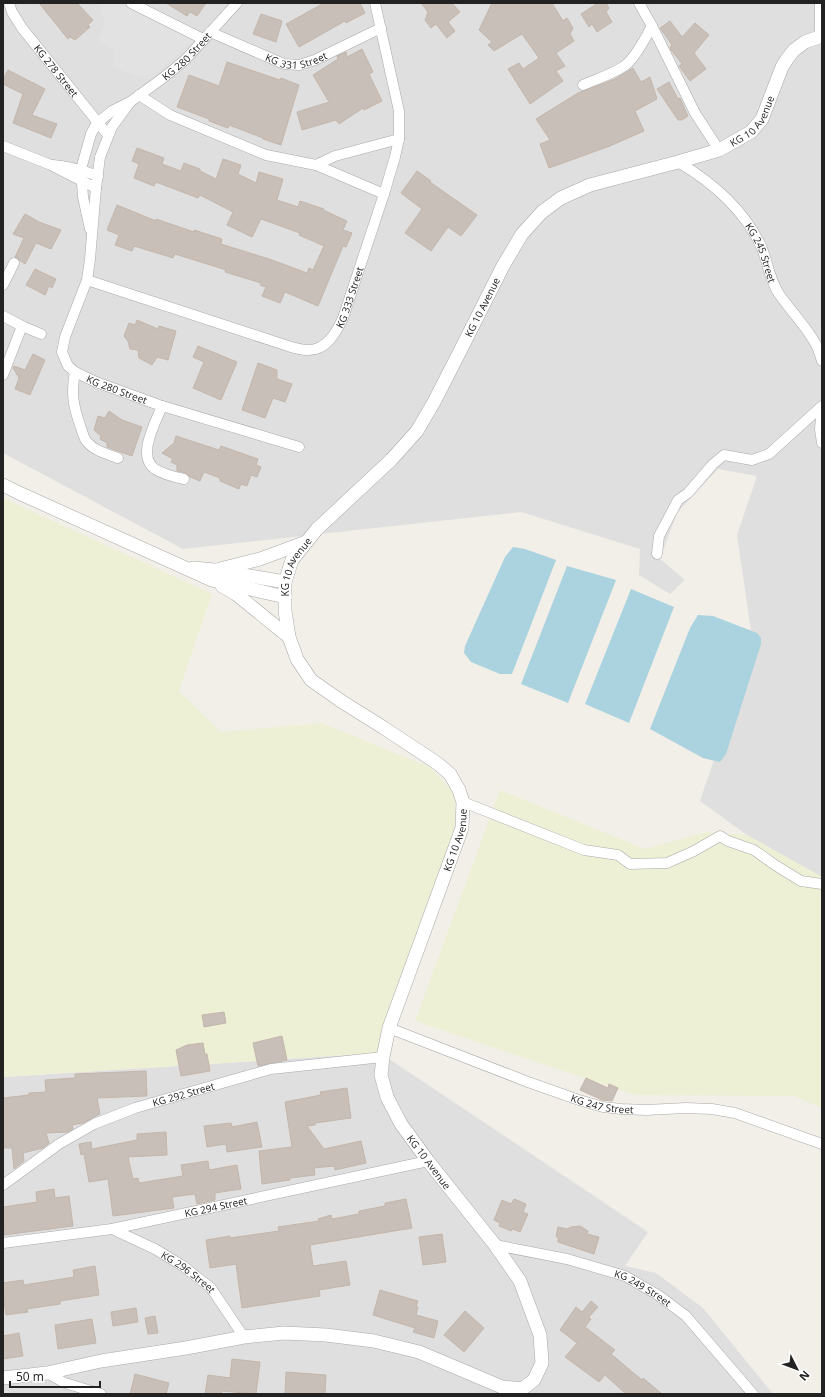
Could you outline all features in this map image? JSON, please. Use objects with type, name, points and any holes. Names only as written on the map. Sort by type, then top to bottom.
[{"type":"street","name":"KG 278 Street","points":[[9,3],[12,12],[22,28],[108,135]]},
{"type":"street","name":"KG 331 Street","points":[[131,3],[206,36],[284,64],[299,65],[315,60],[381,28]]},
{"type":"street","name":"KG 280 Street","points":[[92,235],[86,212],[81,181],[81,169],[91,134],[98,123],[112,111],[130,102],[185,60],[237,3]]},
{"type":"street","name":"KG 333 Street","points":[[87,280],[291,347],[308,350],[319,348],[329,340],[336,332],[343,318],[396,157],[399,139],[399,111],[375,3]]},
{"type":"street","points":[[639,3],[652,26],[686,96],[719,150]]},
{"type":"street","points":[[820,3],[821,36]]},
{"type":"street","points":[[583,85],[609,74],[627,63],[640,48],[652,26]]},
{"type":"street","name":"KG 10 Avenue","points":[[3,1378],[47,1373],[244,1337],[284,1333],[326,1335],[374,1341],[419,1352],[502,1387],[522,1389],[534,1380],[542,1363],[540,1335],[520,1281],[495,1245],[400,1124],[387,1097],[382,1075],[383,1057],[389,1028],[462,828],[463,802],[459,790],[450,774],[437,763],[311,680],[297,659],[289,637],[284,610],[285,582],[292,560],[306,542],[391,460],[417,431],[456,359],[503,266],[522,234],[542,212],[561,198],[590,185],[719,150],[751,132],[762,119],[782,67],[787,58],[794,50],[805,42],[821,36]]},
{"type":"street","points":[[139,95],[170,115],[266,155],[316,165],[384,194]]},
{"type":"street","name":"KG 280 Street","points":[[130,102],[108,135],[100,157],[87,280],[65,337],[62,352],[68,366],[74,372],[96,382],[162,406],[300,447]]},
{"type":"street","points":[[316,165],[336,156],[399,139]]},
{"type":"street","points":[[3,146],[51,165],[96,188]]},
{"type":"street","name":"KG 245 Street","points":[[678,162],[715,188],[732,204],[748,223],[761,246],[772,281],[780,295],[815,341],[822,360]]},
{"type":"street","points":[[51,165],[68,166],[81,169],[98,176]]},
{"type":"street","points":[[3,285],[14,263]]},
{"type":"street","points":[[3,316],[41,334]]},
{"type":"street","points":[[3,375],[22,326]]},
{"type":"street","points":[[74,372],[72,396],[74,408],[83,435],[87,442],[95,448],[118,458]]},
{"type":"street","points":[[162,406],[146,452],[148,461],[156,469],[184,480]]},
{"type":"street","points":[[822,407],[820,429],[822,444]]},
{"type":"street","points":[[658,554],[659,536],[678,500],[688,493],[713,464],[724,455],[752,460],[768,454],[822,407]]},
{"type":"street","points":[[3,485],[183,567],[285,597]]},
{"type":"street","points":[[214,575],[306,542]]},
{"type":"street","points":[[214,575],[285,582]]},
{"type":"street","points":[[214,575],[289,637]]},
{"type":"street","points":[[463,802],[584,850],[618,855],[630,864],[667,863],[694,851],[720,836],[728,841],[754,850],[801,881],[822,884]]},
{"type":"street","name":"KG 247 Street","points":[[389,1028],[528,1082],[579,1100],[622,1109],[646,1110],[686,1108],[712,1109],[735,1113],[822,1144]]},
{"type":"street","name":"KG 292 Street","points":[[3,1185],[65,1141],[94,1124],[135,1108],[271,1069],[383,1057]]},
{"type":"street","name":"KG 294 Street","points":[[3,1244],[112,1229],[428,1161]]},
{"type":"street","name":"KG 296 Street","points":[[112,1229],[177,1262],[211,1288],[244,1337]]},
{"type":"street","name":"KG 249 Street","points":[[495,1245],[567,1259],[625,1276],[658,1295],[686,1316],[753,1394]]},
{"type":"street","points":[[47,1373],[65,1383],[101,1394]]},
{"type":"shaded area","points":[[3,3],[822,3],[822,877],[747,835],[700,801],[753,644],[737,535],[757,476],[718,469],[677,513],[660,559],[685,580],[670,594],[639,575],[640,549],[521,512],[183,549],[3,453]]},
{"type":"shaded area","points":[[99,3],[146,3],[202,34],[148,80],[113,67],[114,50],[96,40],[105,25]]},
{"type":"shaded area","points":[[380,1053],[648,1232],[625,1266],[656,1273],[703,1308],[773,1394],[3,1394],[3,1077]]},
{"type":"green space","points":[[3,498],[212,594],[179,691],[221,732],[322,723],[429,767],[455,794],[456,825],[380,1053],[3,1077]]},
{"type":"green space","points":[[500,790],[645,849],[706,832],[747,835],[822,877],[822,1108],[794,1096],[635,1095],[415,1021]]},
{"type":"water","points":[[513,547],[525,549],[556,560],[512,674],[500,674],[471,662],[464,653],[465,646],[505,557]]},
{"type":"water","points":[[567,566],[616,580],[568,703],[521,684]]},
{"type":"water","points":[[631,589],[674,607],[629,723],[585,704]]},
{"type":"water","points":[[698,615],[713,616],[757,633],[761,638],[761,644],[726,754],[720,762],[703,758],[650,729],[690,628]]},
{"type":"building","points":[[39,3],[77,3],[93,20],[88,25],[90,27],[75,40],[70,37],[68,39]]},
{"type":"building","points":[[166,3],[206,3],[197,16],[190,12],[187,16]]},
{"type":"building","points":[[324,3],[360,3],[365,13],[346,23],[345,21],[299,47],[286,24]]},
{"type":"building","points":[[421,3],[452,3],[460,12],[448,22],[455,31],[447,38],[436,24],[431,28],[425,20],[428,12]]},
{"type":"building","points":[[492,3],[552,3],[563,21],[567,18],[573,28],[570,34],[574,41],[556,53],[565,66],[556,71],[563,81],[530,104],[508,69],[519,63],[523,69],[539,58],[522,34],[494,51],[488,45],[492,42],[479,30]]},
{"type":"building","points":[[598,3],[606,3],[609,8],[606,12],[612,22],[597,32],[592,24],[589,27],[581,14]]},
{"type":"building","points":[[261,14],[282,21],[276,42],[253,34]]},
{"type":"building","points":[[670,21],[682,37],[695,23],[709,35],[694,53],[706,69],[690,81],[679,66],[682,64],[671,50],[670,47],[672,45],[660,28]]},
{"type":"building","points":[[362,49],[373,72],[369,74],[382,101],[364,110],[363,108],[339,124],[336,120],[302,130],[297,112],[329,102],[313,75],[338,59],[337,56],[346,52],[347,57]]},
{"type":"building","points":[[227,62],[299,85],[281,145],[229,125],[228,128],[177,107],[189,75],[219,86]]},
{"type":"building","points":[[633,68],[641,82],[650,77],[657,99],[635,111],[644,131],[610,146],[549,168],[540,144],[550,140],[536,119],[578,93],[615,79]]},
{"type":"building","points":[[8,70],[45,89],[32,115],[57,124],[51,138],[13,123],[23,94],[3,84],[3,79]]},
{"type":"building","points":[[669,82],[678,99],[680,98],[688,116],[682,120],[678,120],[657,89]]},
{"type":"building","points":[[137,148],[164,158],[162,164],[181,171],[184,163],[200,169],[200,171],[216,179],[223,159],[241,165],[238,174],[256,183],[259,172],[283,179],[277,200],[298,207],[300,201],[324,209],[323,210],[347,221],[343,230],[352,233],[346,247],[343,246],[318,306],[285,292],[280,303],[262,296],[266,287],[260,285],[261,283],[175,254],[173,258],[134,246],[132,251],[115,245],[119,235],[107,230],[117,205],[156,221],[156,219],[194,232],[194,230],[222,239],[221,244],[307,273],[309,268],[313,270],[324,246],[299,235],[300,233],[261,219],[252,237],[227,225],[233,212],[200,195],[198,198],[156,182],[154,186],[134,178],[139,164],[132,161]]},
{"type":"building","points":[[417,171],[477,215],[461,236],[448,227],[431,251],[405,233],[422,209],[401,193]]},
{"type":"building","points":[[25,214],[39,222],[61,230],[51,249],[36,243],[25,264],[15,257],[24,238],[13,234]]},
{"type":"building","points":[[35,269],[56,279],[52,288],[49,286],[45,295],[26,285]]},
{"type":"building","points":[[137,320],[158,329],[159,326],[176,331],[168,360],[157,357],[152,365],[139,358],[138,350],[130,349],[128,341],[124,336],[129,323],[135,325]]},
{"type":"building","points":[[198,346],[237,362],[221,400],[193,388],[204,362],[193,357]]},
{"type":"building","points":[[33,354],[45,360],[30,395],[15,389],[19,378],[13,368],[14,366],[25,370]]},
{"type":"building","points":[[258,363],[277,370],[277,379],[292,384],[285,402],[273,398],[265,418],[242,410]]},
{"type":"building","points":[[109,411],[122,420],[142,427],[132,456],[107,447],[107,443],[100,439],[101,436],[94,430],[98,416],[105,418]]},
{"type":"building","points":[[176,436],[219,450],[221,446],[258,459],[256,465],[261,467],[257,477],[251,475],[247,486],[241,484],[239,489],[220,481],[220,478],[204,472],[200,481],[190,477],[186,473],[177,471],[177,465],[171,462],[173,459],[162,453],[174,443]]},
{"type":"building","points":[[224,1012],[226,1023],[204,1027],[202,1015]]},
{"type":"building","points":[[282,1036],[287,1060],[258,1066],[253,1043]]},
{"type":"building","points":[[203,1043],[205,1054],[207,1054],[210,1071],[181,1076],[176,1050],[187,1045]]},
{"type":"building","points":[[146,1071],[147,1096],[97,1098],[100,1114],[83,1123],[72,1125],[73,1129],[68,1132],[46,1133],[49,1143],[43,1148],[23,1153],[24,1161],[14,1169],[12,1148],[3,1148],[3,1098],[29,1095],[29,1093],[46,1092],[45,1080],[75,1078],[75,1074]]},
{"type":"building","points":[[586,1078],[608,1088],[609,1084],[618,1088],[612,1101],[602,1100],[580,1090]]},
{"type":"building","points":[[347,1088],[351,1118],[315,1123],[315,1125],[307,1126],[324,1149],[361,1141],[366,1163],[335,1170],[334,1166],[314,1168],[315,1175],[290,1178],[290,1180],[262,1184],[259,1151],[292,1147],[285,1102],[321,1095],[320,1092]]},
{"type":"building","points":[[257,1122],[262,1147],[227,1152],[226,1144],[207,1147],[204,1126],[231,1123],[232,1127]]},
{"type":"building","points":[[166,1132],[167,1155],[128,1157],[133,1179],[138,1178],[139,1183],[183,1176],[181,1165],[208,1161],[209,1170],[237,1165],[241,1189],[215,1193],[215,1200],[197,1204],[195,1194],[172,1197],[174,1208],[113,1216],[108,1179],[89,1182],[84,1154],[81,1155],[79,1144],[91,1142],[92,1149],[137,1140],[137,1134]]},
{"type":"building","points":[[54,1189],[55,1198],[69,1196],[73,1226],[4,1235],[3,1207],[37,1202],[36,1192]]},
{"type":"building","points":[[406,1199],[412,1228],[310,1245],[313,1266],[346,1261],[350,1285],[319,1290],[320,1296],[242,1308],[236,1264],[210,1268],[206,1240],[279,1231],[278,1227],[319,1221],[318,1219],[331,1215],[332,1219],[359,1214],[359,1211],[385,1206],[385,1203]]},
{"type":"building","points":[[514,1199],[526,1204],[523,1212],[528,1214],[520,1232],[513,1229],[511,1231],[499,1226],[500,1223],[494,1220],[502,1200],[511,1204]]},
{"type":"building","points":[[580,1226],[588,1231],[587,1234],[599,1237],[594,1254],[558,1242],[558,1238],[556,1236],[558,1227],[567,1229]]},
{"type":"building","points":[[442,1234],[446,1262],[423,1265],[419,1237]]},
{"type":"building","points":[[95,1266],[99,1295],[60,1301],[60,1304],[27,1309],[28,1312],[6,1315],[3,1283],[23,1280],[24,1285],[74,1277],[73,1270]]},
{"type":"building","points":[[380,1290],[418,1301],[416,1315],[438,1321],[434,1338],[413,1332],[415,1328],[373,1315]]},
{"type":"building","points":[[591,1301],[598,1307],[589,1317],[591,1319],[585,1327],[615,1350],[611,1354],[642,1380],[643,1378],[662,1394],[626,1394],[605,1375],[599,1382],[565,1357],[577,1343],[560,1330],[576,1307],[582,1312]]},
{"type":"building","points":[[136,1308],[138,1322],[113,1326],[111,1312]]},
{"type":"building","points":[[465,1311],[484,1328],[464,1352],[444,1335]]},
{"type":"building","points":[[155,1316],[158,1333],[148,1334],[145,1318]]},
{"type":"building","points":[[92,1319],[96,1343],[58,1349],[55,1325]]},
{"type":"building","points":[[19,1333],[23,1356],[3,1359],[3,1336]]},
{"type":"building","points":[[232,1359],[260,1362],[256,1394],[222,1391],[221,1394],[205,1394],[208,1375],[230,1378]]},
{"type":"building","points":[[286,1372],[326,1375],[325,1394],[285,1394]]},
{"type":"building","points":[[135,1374],[169,1383],[166,1394],[130,1394]]}]
